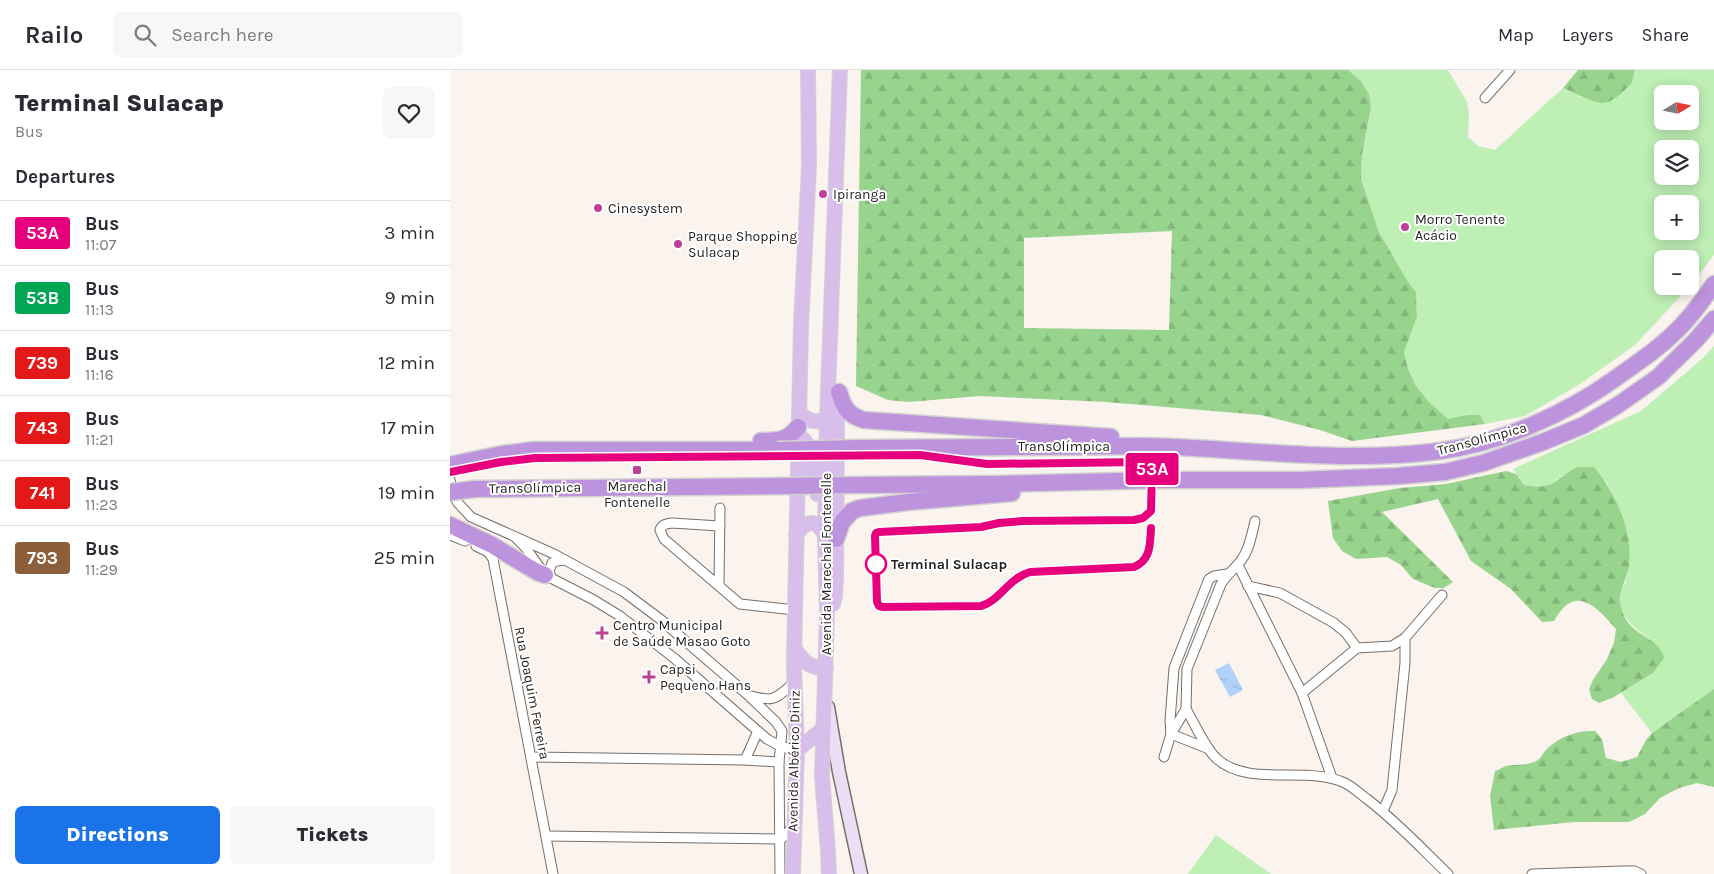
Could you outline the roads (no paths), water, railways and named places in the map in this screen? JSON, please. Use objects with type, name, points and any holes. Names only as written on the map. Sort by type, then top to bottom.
[{"type":"highway","name":"TransOlímpica","points":[[450,465],[502,454],[534,450],[588,450],[791,433],[860,448],[1145,446],[1346,457],[1396,456],[1432,452],[1480,442],[1531,426],[1576,404],[1607,385],[1652,352],[1684,324],[1714,284]]},
{"type":"highway","name":"TransOlímpica","points":[[450,492],[475,489],[1081,483],[1124,480],[1298,480],[1438,473],[1483,463],[1584,425],[1658,378],[1714,319]]},
{"type":"highway","points":[[839,392],[848,412],[853,417],[864,420],[1093,435],[1124,439],[1145,446]]},
{"type":"highway","points":[[829,533],[852,511],[860,508],[996,495],[1081,483]]},
{"type":"highway","points":[[452,532],[492,545],[548,576]]},
{"type":"main road","name":"Avenida Marechal Fontenelle","points":[[794,648],[796,535],[791,433],[801,318],[809,166],[808,70]]},
{"type":"main road","name":"Avenida Marechal Fontenelle","points":[[840,70],[827,418],[829,533],[835,596],[828,613],[825,688],[839,772],[861,874]]},
{"type":"main road","points":[[829,533],[839,392],[836,356],[830,339]]},
{"type":"main road","points":[[791,433],[810,421],[814,422],[827,418]]},
{"type":"main road","points":[[791,433],[805,440],[807,444],[820,507],[829,533]]},
{"type":"main road","points":[[796,535],[804,525],[814,523],[829,533]]},
{"type":"main road","points":[[794,648],[805,663],[817,668],[826,669]]},
{"type":"main road","name":"Avenida Albérico Diniz","points":[[794,648],[797,750],[794,874]]},
{"type":"main road","name":"Avenida Albérico Diniz","points":[[825,688],[822,790],[829,874]]},
{"type":"main road","points":[[797,750],[823,729]]},
{"type":"street","points":[[1485,98],[1510,70]]},
{"type":"street","points":[[450,480],[454,496],[472,517],[565,560],[638,602],[748,695],[780,726],[782,731],[782,747],[779,762],[780,874]]},
{"type":"street","points":[[719,584],[720,508]]},
{"type":"street","points":[[1164,757],[1171,734],[1186,709],[1187,669],[1221,584],[1227,574],[1244,557],[1255,521]]},
{"type":"street","points":[[720,526],[672,523],[661,526],[660,530],[664,538],[734,599],[744,605],[795,610]]},
{"type":"street","name":"Rua Joaquim Ferreira","points":[[452,532],[488,552],[493,559],[553,874]]},
{"type":"street","points":[[514,536],[548,576],[620,616],[674,658],[767,739],[782,747],[797,750]]},
{"type":"street","points":[[548,576],[552,563],[565,560]]},
{"type":"street","points":[[1238,565],[1302,692],[1308,715],[1332,778]]},
{"type":"street","points":[[1171,734],[1170,721],[1174,668],[1209,579],[1214,576],[1227,574]]},
{"type":"street","points":[[1248,586],[1280,593],[1334,624],[1346,633],[1357,648]]},
{"type":"street","points":[[1302,692],[1357,648],[1392,646],[1405,638],[1442,595]]},
{"type":"street","points":[[1383,811],[1392,790],[1405,663],[1405,638]]},
{"type":"street","points":[[748,695],[764,700],[773,699],[795,682]]},
{"type":"street","points":[[1186,709],[1217,759],[1239,771],[1257,774],[1314,775],[1332,778],[1347,784],[1383,811],[1448,874]]},
{"type":"street","points":[[745,760],[758,731]]},
{"type":"street","points":[[1171,734],[1209,748]]},
{"type":"street","points":[[531,757],[779,762]]},
{"type":"street","points":[[546,836],[781,839],[794,826]]},
{"type":"street","points":[[1532,874],[1634,871],[1641,874]]},
{"type":"water","points":[[1229,663],[1243,690],[1230,697],[1215,670]]},
{"type":"place","name":"Ipiranga","points":[[823,194]]},
{"type":"place","name":"Cinesystem","points":[[598,208]]},
{"type":"place","name":"Morro Tenente Acácio","points":[[1405,227]]},
{"type":"place","name":"Parque Shopping Sulacap","points":[[678,244]]},
{"type":"place","name":"Marechal Fontenelle","points":[[637,470]]},
{"type":"place","name":"Terminal Sulacap","points":[[876,564]]},
{"type":"place","name":"Centro Municipal de Saúde Masao Goto","points":[[602,633]]},
{"type":"place","name":"Capsi Pequeno Hans","points":[[649,677]]}]
